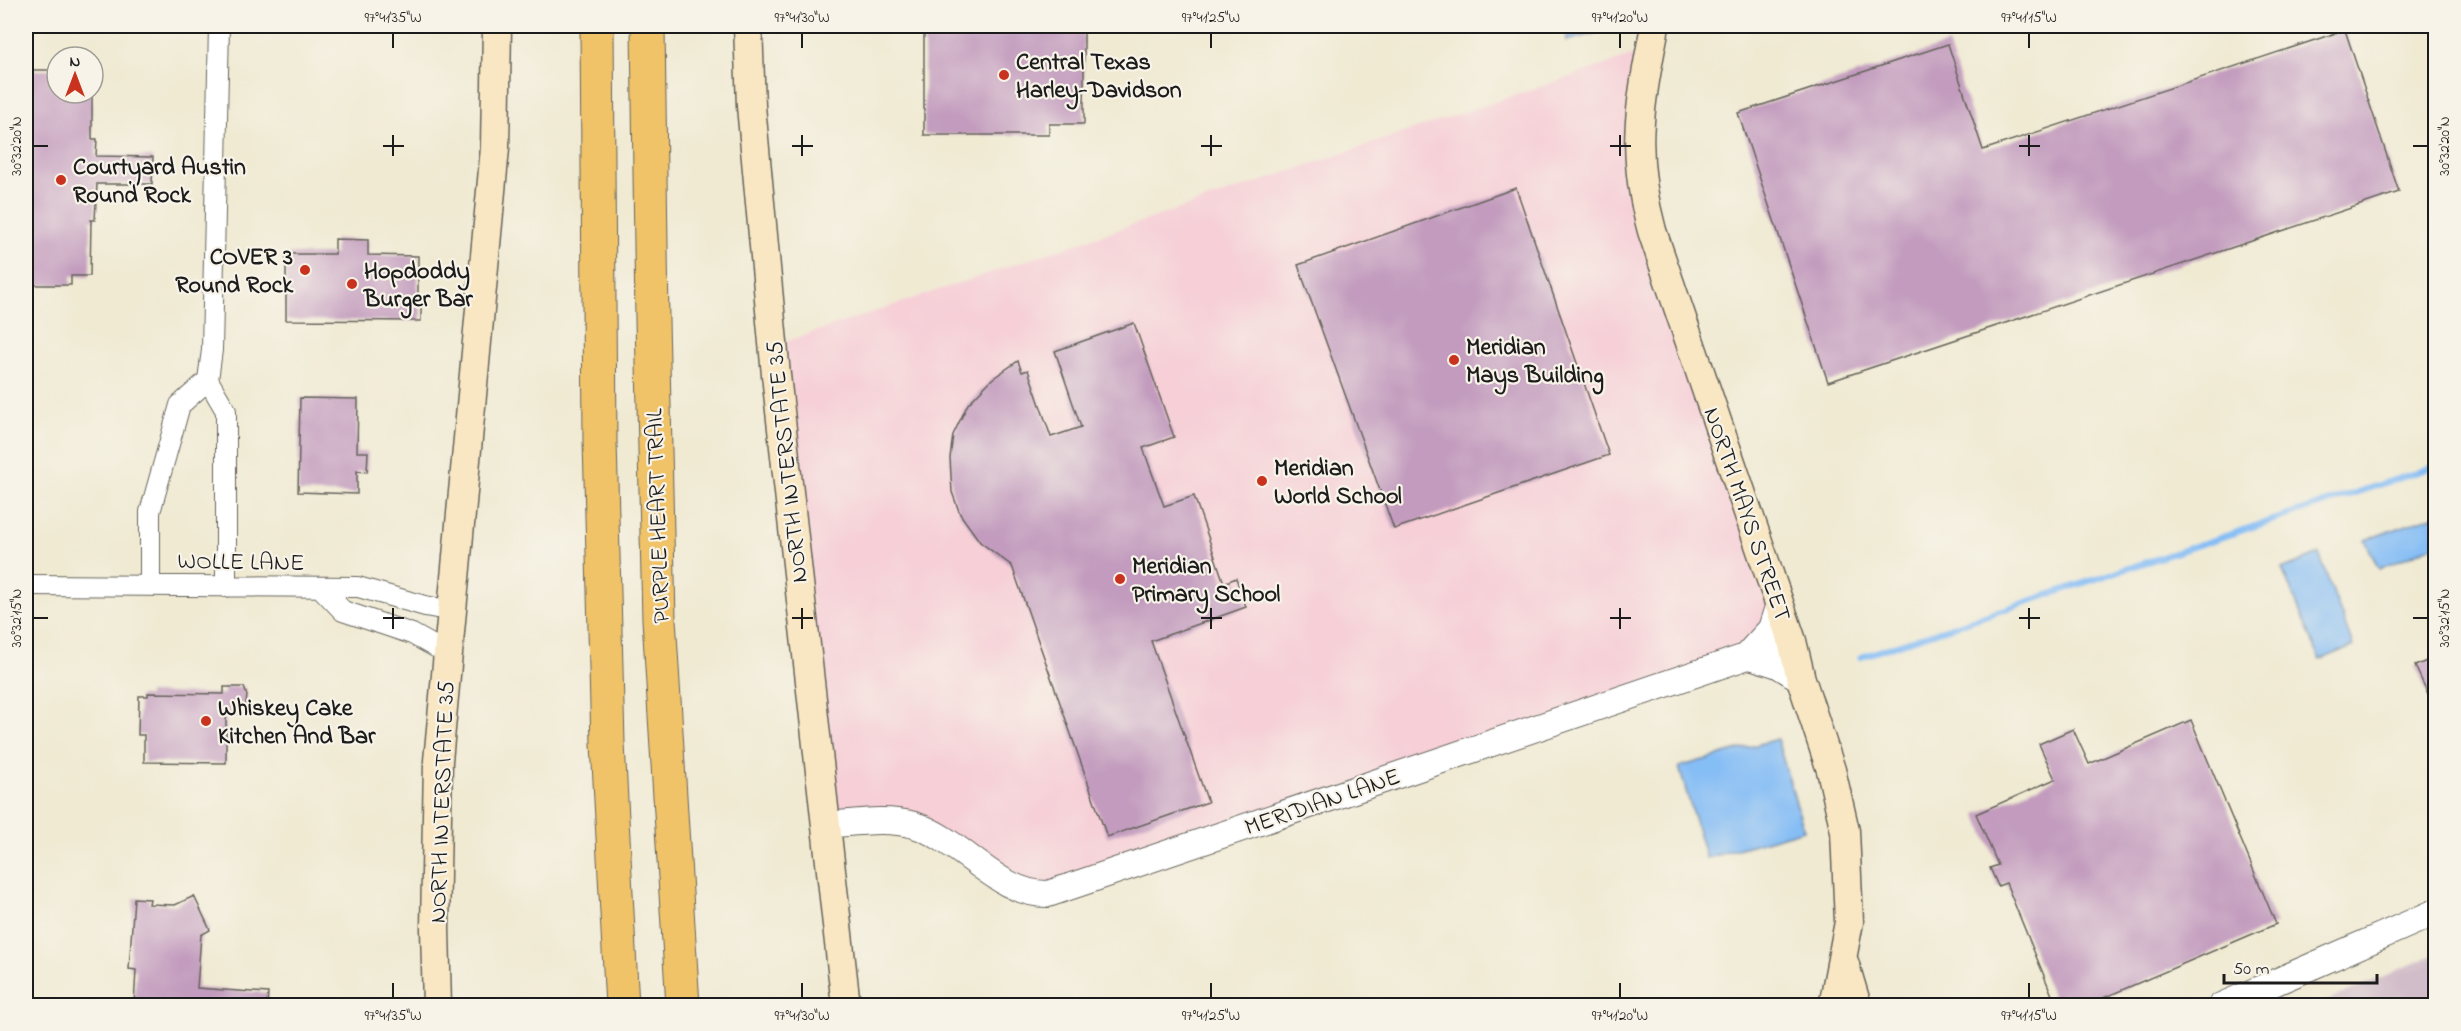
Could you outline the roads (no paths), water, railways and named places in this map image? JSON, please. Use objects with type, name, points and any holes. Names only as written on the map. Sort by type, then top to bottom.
[{"type":"highway","points":[[578,26],[600,352]]},
{"type":"highway","points":[[597,26],[600,441],[608,744],[622,1005]]},
{"type":"highway","name":"PURPLE HEART TRAIL","points":[[648,26],[659,619],[683,1005]]},
{"type":"main road","name":"NORTH INTERSTATE 35","points":[[437,1005],[435,929],[438,760],[495,148],[497,26]]},
{"type":"main road","name":"NORTH INTERSTATE 35","points":[[748,26],[751,106],[776,375],[846,1005]]},
{"type":"main road","name":"NORTH MAYS STREET","points":[[1655,26],[1641,99],[1638,132],[1638,165],[1644,199],[1652,231],[1792,641],[1801,679],[1831,770],[1845,831],[1849,922],[1833,1005]]},
{"type":"main road","points":[[833,1005],[838,932]]},
{"type":"main road","points":[[1842,957],[1857,1005]]},
{"type":"street","points":[[219,26],[212,350],[208,380],[226,411],[226,587]]},
{"type":"street","points":[[150,585],[150,512],[180,405],[208,380]]},
{"type":"street","name":"WOLLE LANE","points":[[26,585],[283,586],[322,589],[358,587],[425,606],[453,611]]},
{"type":"street","points":[[322,589],[343,611],[412,634],[448,654]]},
{"type":"street","points":[[1779,604],[1771,629],[1747,655],[1778,665],[1801,679]]},
{"type":"street","name":"MERIDIAN LANE","points":[[826,825],[890,820],[915,825],[1024,892],[1048,894],[1792,641]]},
{"type":"street","points":[[822,790],[839,813],[861,823]]},
{"type":"street","points":[[2221,1005],[2436,912]]},
{"type":"water","points":[[1570,26],[1604,26],[1603,31],[1566,41]]},
{"type":"water","points":[[2435,515],[2435,545],[2379,569],[2365,540]]},
{"type":"water","points":[[2319,554],[2353,646],[2320,660],[2282,569]]},
{"type":"water","points":[[1777,739],[1804,830],[1706,858],[1679,767]]},
{"type":"waterway","points":[[1861,657],[2436,466]]},
{"type":"place","name":"Central Texas Harley-Davidson","points":[[1004,75]]},
{"type":"place","name":"Courtyard Austin Round Rock","points":[[61,180]]},
{"type":"place","name":"COVER 3 Round Rock","points":[[305,270]]},
{"type":"place","name":"Hopdoddy Burger Bar","points":[[352,284]]},
{"type":"place","name":"Meridian Mays Building","points":[[1454,360]]},
{"type":"place","name":"Meridian World School","points":[[1262,481]]},
{"type":"place","name":"Meridian Primary School","points":[[1120,579]]},
{"type":"place","name":"Whiskey Cake Kitchen And Bar","points":[[206,721]]}]
